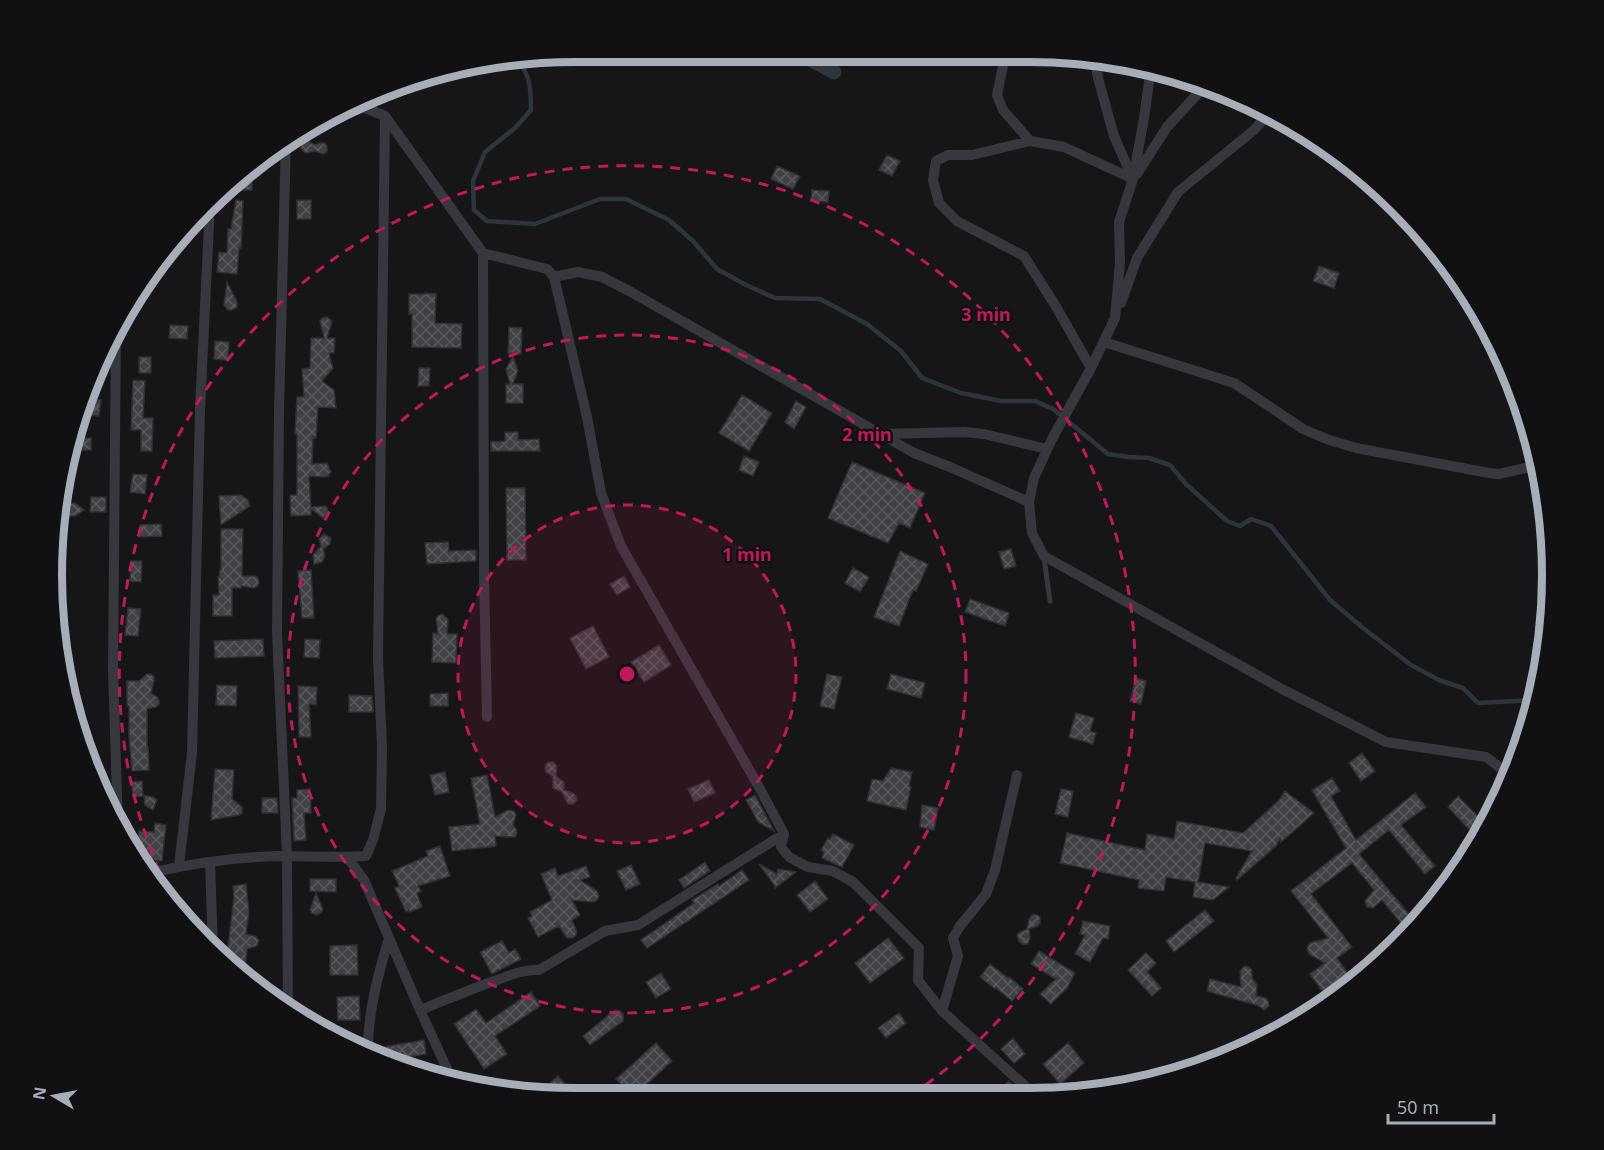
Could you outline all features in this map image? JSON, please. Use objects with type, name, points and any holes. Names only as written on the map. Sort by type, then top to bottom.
[{"type":"street","points":[[1004,62],[997,95],[1004,110],[1030,141]]},
{"type":"street","points":[[1096,66],[1114,136],[1133,179]]},
{"type":"street","points":[[1115,318],[1120,263],[1119,222],[1133,179],[1150,76]]},
{"type":"street","points":[[1133,179],[1167,126],[1200,91]]},
{"type":"street","points":[[364,107],[385,116],[483,253],[483,577],[487,717]]},
{"type":"street","points":[[156,871],[210,862],[287,856],[366,856],[373,840],[381,809],[382,747],[378,657],[385,116]]},
{"type":"street","points":[[1264,118],[1254,130],[1178,192],[1137,258],[1104,342],[1034,478],[1029,502],[1032,533],[1044,556],[1284,690],[1386,742],[1486,757],[1504,770]]},
{"type":"street","points":[[1091,368],[1024,256],[957,221],[939,203],[933,180],[936,161],[948,155],[972,154],[1030,141],[1064,147],[1133,179]]},
{"type":"street","points":[[286,151],[279,410],[277,632],[287,856],[288,1001]]},
{"type":"street","points":[[179,866],[192,753],[200,409],[209,215]]},
{"type":"street","points":[[483,253],[547,269],[554,277],[587,417],[601,493],[621,546],[759,787],[784,834],[782,847],[789,856],[808,867],[833,871],[854,882],[919,948],[918,980],[942,1011],[1027,1088]]},
{"type":"street","points":[[554,277],[578,272],[602,277],[914,453],[1029,502]]},
{"type":"street","points":[[1104,342],[1234,383],[1303,429],[1356,448],[1499,474],[1531,467]]},
{"type":"street","points":[[117,343],[113,670],[117,808]]},
{"type":"street","points":[[880,434],[964,432],[1050,444]]},
{"type":"street","points":[[942,1011],[958,956],[953,938],[987,894],[995,870],[1017,775]]},
{"type":"street","points":[[420,1010],[519,972],[539,970],[605,932],[638,925],[784,834]]},
{"type":"street","points":[[347,857],[364,880],[449,1073]]},
{"type":"street","points":[[210,862],[213,939]]},
{"type":"street","points":[[367,1044],[378,976],[389,938]]},
{"type":"lane","points":[[1044,556],[1050,602]]},
{"type":"building","points":[[307,141],[315,145],[324,143],[327,146],[327,152],[323,154],[315,151],[304,152],[301,145]]},
{"type":"building","points":[[887,155],[900,161],[892,176],[879,170]]},
{"type":"building","points":[[777,166],[800,176],[793,189],[771,179]]},
{"type":"building","points":[[252,176],[252,190],[235,190]]},
{"type":"building","points":[[812,190],[829,191],[828,202],[811,201]]},
{"type":"building","points":[[236,200],[243,201],[241,248],[239,248],[237,274],[217,272],[219,252],[227,253],[228,229],[231,229]]},
{"type":"building","points":[[297,200],[311,200],[311,219],[297,219]]},
{"type":"building","points":[[1319,266],[1339,273],[1334,288],[1313,281]]},
{"type":"building","points":[[227,282],[237,302],[237,307],[232,310],[228,310],[224,305]]},
{"type":"building","points":[[409,294],[436,294],[435,323],[462,324],[461,348],[412,347],[412,314],[409,314]]},
{"type":"building","points":[[327,317],[332,321],[327,338],[335,338],[334,353],[329,353],[333,368],[322,381],[334,390],[336,408],[318,407],[316,438],[313,437],[312,464],[327,463],[331,472],[324,477],[309,476],[311,507],[325,506],[328,512],[323,518],[311,509],[311,515],[291,516],[290,495],[297,495],[297,434],[295,434],[297,397],[304,397],[302,369],[310,368],[311,338],[324,338],[320,321]]},
{"type":"building","points":[[170,325],[188,326],[187,339],[169,338]]},
{"type":"building","points":[[509,327],[522,328],[521,354],[508,353]]},
{"type":"building","points":[[215,341],[229,342],[228,360],[214,359]]},
{"type":"building","points":[[513,356],[518,371],[513,384],[523,384],[523,403],[506,403],[506,384],[510,384],[506,369]]},
{"type":"building","points":[[139,357],[151,357],[151,373],[139,373]]},
{"type":"building","points":[[419,368],[430,368],[429,386],[418,386]]},
{"type":"building","points":[[133,380],[145,381],[143,418],[153,418],[152,451],[141,451],[141,430],[131,430]]},
{"type":"building","points":[[742,395],[772,413],[749,451],[719,433]]},
{"type":"building","points":[[93,399],[101,400],[99,416],[87,415]]},
{"type":"building","points":[[796,401],[806,407],[794,429],[785,422]]},
{"type":"building","points":[[505,432],[518,432],[518,440],[539,439],[540,451],[491,451],[491,442],[505,441]]},
{"type":"building","points":[[80,438],[91,438],[91,450],[77,450]]},
{"type":"building","points":[[744,456],[759,462],[753,476],[739,470]]},
{"type":"building","points":[[852,462],[925,493],[910,528],[899,523],[888,543],[828,518]]},
{"type":"building","points":[[133,474],[147,475],[145,494],[130,492]]},
{"type":"building","points":[[506,488],[525,488],[526,560],[507,560]]},
{"type":"building","points":[[241,495],[248,500],[250,506],[221,525],[219,496]]},
{"type":"building","points":[[91,497],[106,497],[106,512],[90,512]]},
{"type":"building","points":[[75,503],[84,510],[75,516],[68,516],[66,512],[66,505]]},
{"type":"building","points":[[161,524],[162,536],[140,537],[140,525]]},
{"type":"building","points":[[221,529],[243,529],[242,576],[256,576],[259,583],[254,588],[241,586],[241,588],[232,588],[232,616],[213,616],[213,595],[219,595]]},
{"type":"building","points":[[324,534],[331,538],[330,544],[323,549],[325,556],[322,562],[314,564],[313,555],[321,546],[319,539]]},
{"type":"building","points":[[448,542],[449,551],[476,550],[476,561],[427,564],[425,543]]},
{"type":"building","points":[[1011,549],[1016,566],[1004,569],[999,552]]},
{"type":"building","points":[[900,551],[928,564],[916,591],[913,590],[899,626],[874,617]]},
{"type":"building","points":[[131,561],[142,561],[141,582],[130,581]]},
{"type":"building","points":[[853,568],[869,577],[860,592],[845,583]]},
{"type":"building","points":[[311,570],[314,618],[302,618],[298,571]]},
{"type":"building","points":[[624,576],[630,587],[617,595],[610,584]]},
{"type":"building","points":[[970,599],[1009,613],[1005,626],[965,612]]},
{"type":"building","points":[[128,608],[141,609],[138,636],[125,635]]},
{"type":"building","points":[[442,614],[448,619],[447,634],[457,634],[456,663],[432,662],[433,633],[438,634],[436,619]]},
{"type":"building","points":[[593,626],[609,657],[586,669],[570,638]]},
{"type":"building","points":[[263,639],[264,656],[215,658],[214,641]]},
{"type":"building","points":[[305,639],[320,640],[319,658],[304,657]]},
{"type":"building","points":[[659,645],[671,665],[644,682],[631,662]]},
{"type":"building","points":[[147,674],[154,677],[151,693],[159,700],[156,707],[147,709],[149,770],[132,771],[127,681],[139,681]]},
{"type":"building","points":[[827,674],[842,677],[834,709],[820,706]]},
{"type":"building","points":[[891,674],[925,683],[921,698],[887,689]]},
{"type":"building","points":[[1136,678],[1146,681],[1141,704],[1130,701]]},
{"type":"building","points":[[217,685],[237,686],[236,706],[216,705]]},
{"type":"building","points":[[298,686],[317,687],[316,705],[309,704],[311,737],[299,737]]},
{"type":"building","points":[[448,693],[448,706],[430,706],[430,694]]},
{"type":"building","points":[[349,695],[372,696],[373,712],[349,712]]},
{"type":"building","points":[[1076,713],[1094,718],[1090,731],[1096,733],[1093,744],[1069,737]]},
{"type":"building","points":[[1362,753],[1375,771],[1361,781],[1349,763]]},
{"type":"building","points":[[549,762],[557,766],[556,776],[564,782],[564,790],[576,796],[577,800],[573,804],[568,804],[562,792],[553,788],[553,777],[546,772],[545,768]]},
{"type":"building","points":[[891,768],[912,772],[906,810],[867,801],[872,779],[883,781]]},
{"type":"building","points":[[215,769],[234,770],[232,799],[242,807],[242,813],[239,815],[211,820]]},
{"type":"building","points":[[445,772],[449,792],[435,795],[430,775]]},
{"type":"building","points":[[487,775],[495,817],[508,810],[514,811],[516,815],[513,825],[517,833],[515,837],[495,836],[496,846],[452,851],[449,827],[480,824],[471,778]]},
{"type":"building","points":[[1332,778],[1340,791],[1331,796],[1356,840],[1415,793],[1426,807],[1401,825],[1435,866],[1425,874],[1389,830],[1359,854],[1412,918],[1403,926],[1382,900],[1373,908],[1367,907],[1365,901],[1374,890],[1352,863],[1311,894],[1352,947],[1337,958],[1350,976],[1325,994],[1310,974],[1325,963],[1309,954],[1307,948],[1310,943],[1328,938],[1291,891],[1346,848],[1312,790]]},
{"type":"building","points":[[709,780],[715,793],[694,802],[688,789]]},
{"type":"building","points":[[142,781],[143,795],[157,800],[153,810],[145,805],[144,796],[133,797],[132,782]]},
{"type":"building","points":[[310,789],[311,813],[304,813],[306,840],[294,841],[292,798],[297,798],[297,790]]},
{"type":"building","points":[[1061,789],[1073,791],[1068,817],[1055,814]]},
{"type":"building","points":[[1285,791],[1314,813],[1281,842],[1280,838],[1276,846],[1237,880],[1236,878],[1252,851],[1205,843],[1198,882],[1229,887],[1213,900],[1193,897],[1195,882],[1166,877],[1164,891],[1138,888],[1139,880],[1060,863],[1067,833],[1145,850],[1147,834],[1174,839],[1177,821],[1243,833],[1279,800]]},
{"type":"building","points":[[755,795],[774,831],[758,822],[746,800]]},
{"type":"building","points":[[1458,796],[1481,819],[1473,834],[1448,807]]},
{"type":"building","points":[[262,798],[277,798],[278,813],[262,813]]},
{"type":"building","points":[[922,805],[938,808],[934,830],[920,827]]},
{"type":"building","points":[[155,823],[166,825],[162,861],[148,860],[138,844],[139,831],[154,832]]},
{"type":"building","points":[[833,834],[854,845],[842,867],[822,858],[824,852],[821,850]]},
{"type":"building","points":[[440,846],[450,876],[418,886],[421,891],[417,893],[422,907],[406,912],[395,888],[399,886],[392,871],[428,856],[426,851]]},
{"type":"building","points":[[705,862],[710,871],[684,888],[679,880]]},
{"type":"building","points":[[759,864],[777,874],[778,869],[796,872],[775,888]]},
{"type":"building","points":[[631,865],[640,884],[626,890],[617,871]]},
{"type":"building","points":[[586,866],[590,877],[580,880],[597,891],[599,896],[594,902],[572,900],[580,915],[572,920],[576,935],[573,938],[567,938],[559,926],[538,937],[528,918],[532,916],[530,912],[552,900],[541,874],[555,868],[558,876]]},
{"type":"building","points":[[742,870],[749,880],[647,948],[641,940],[694,903],[692,900],[718,884],[719,886]]},
{"type":"building","points":[[310,879],[336,879],[336,892],[310,891]]},
{"type":"building","points":[[815,881],[828,899],[810,912],[797,895]]},
{"type":"building","points":[[246,884],[249,912],[246,934],[255,936],[259,940],[257,946],[247,949],[245,968],[227,953],[234,897],[233,886]]},
{"type":"building","points":[[316,893],[323,909],[316,915],[310,910]]},
{"type":"building","points":[[1205,910],[1214,921],[1174,952],[1166,941]]},
{"type":"building","points":[[1033,914],[1040,917],[1040,924],[1029,929],[1028,944],[1022,944],[1017,935],[1027,929],[1029,919]]},
{"type":"building","points":[[1083,921],[1110,926],[1108,939],[1103,938],[1090,962],[1075,954],[1085,935],[1080,934]]},
{"type":"building","points":[[888,938],[904,958],[870,983],[855,963]]},
{"type":"building","points":[[502,941],[509,953],[515,949],[521,959],[492,974],[480,952]]},
{"type":"building","points":[[357,945],[358,975],[330,975],[330,946]]},
{"type":"building","points":[[1039,951],[1075,973],[1067,988],[1051,1004],[1040,994],[1056,979],[1031,964]]},
{"type":"building","points":[[1146,953],[1156,963],[1147,972],[1161,988],[1152,996],[1128,970]]},
{"type":"building","points":[[990,964],[1023,989],[1012,1001],[980,977]]},
{"type":"building","points":[[1245,966],[1252,970],[1252,978],[1257,985],[1256,996],[1266,998],[1268,1001],[1269,1006],[1264,1010],[1256,1004],[1207,991],[1210,979],[1241,987],[1240,972]]},
{"type":"building","points":[[661,973],[671,989],[656,998],[646,982]]},
{"type":"building","points":[[531,992],[540,1006],[495,1036],[507,1054],[484,1069],[454,1024],[476,1009],[486,1023]]},
{"type":"building","points":[[359,996],[360,1020],[338,1020],[337,997]]},
{"type":"building","points":[[615,1010],[623,1014],[623,1021],[590,1045],[583,1036]]},
{"type":"building","points":[[899,1013],[906,1023],[886,1038],[878,1028]]},
{"type":"building","points":[[1013,1038],[1025,1054],[1014,1063],[1001,1049]]},
{"type":"building","points":[[424,1040],[426,1054],[402,1058],[384,1051],[383,1047]]},
{"type":"building","points":[[656,1043],[672,1061],[643,1088],[624,1088],[616,1079]]},
{"type":"building","points":[[1068,1043],[1084,1063],[1060,1084],[1043,1064]]},
{"type":"building","points":[[558,1076],[568,1088],[545,1087]]},
{"type":"building","points":[[1009,1081],[1014,1088],[1000,1088]]},
{"type":"waterway","points":[[815,62],[834,72]]},
{"type":"waterway","points":[[521,65],[530,89],[531,110],[515,128],[485,152],[473,181],[474,210],[487,221],[535,224],[600,199],[626,199],[669,220],[693,241],[717,269],[746,285],[775,298],[820,299],[867,324],[901,351],[922,378],[961,393],[1001,401],[1035,401],[1053,409],[1108,454],[1149,458],[1170,465],[1186,484],[1227,521],[1240,526],[1251,519],[1271,526],[1330,600],[1411,665],[1439,680],[1463,688],[1478,703],[1527,701]]}]
